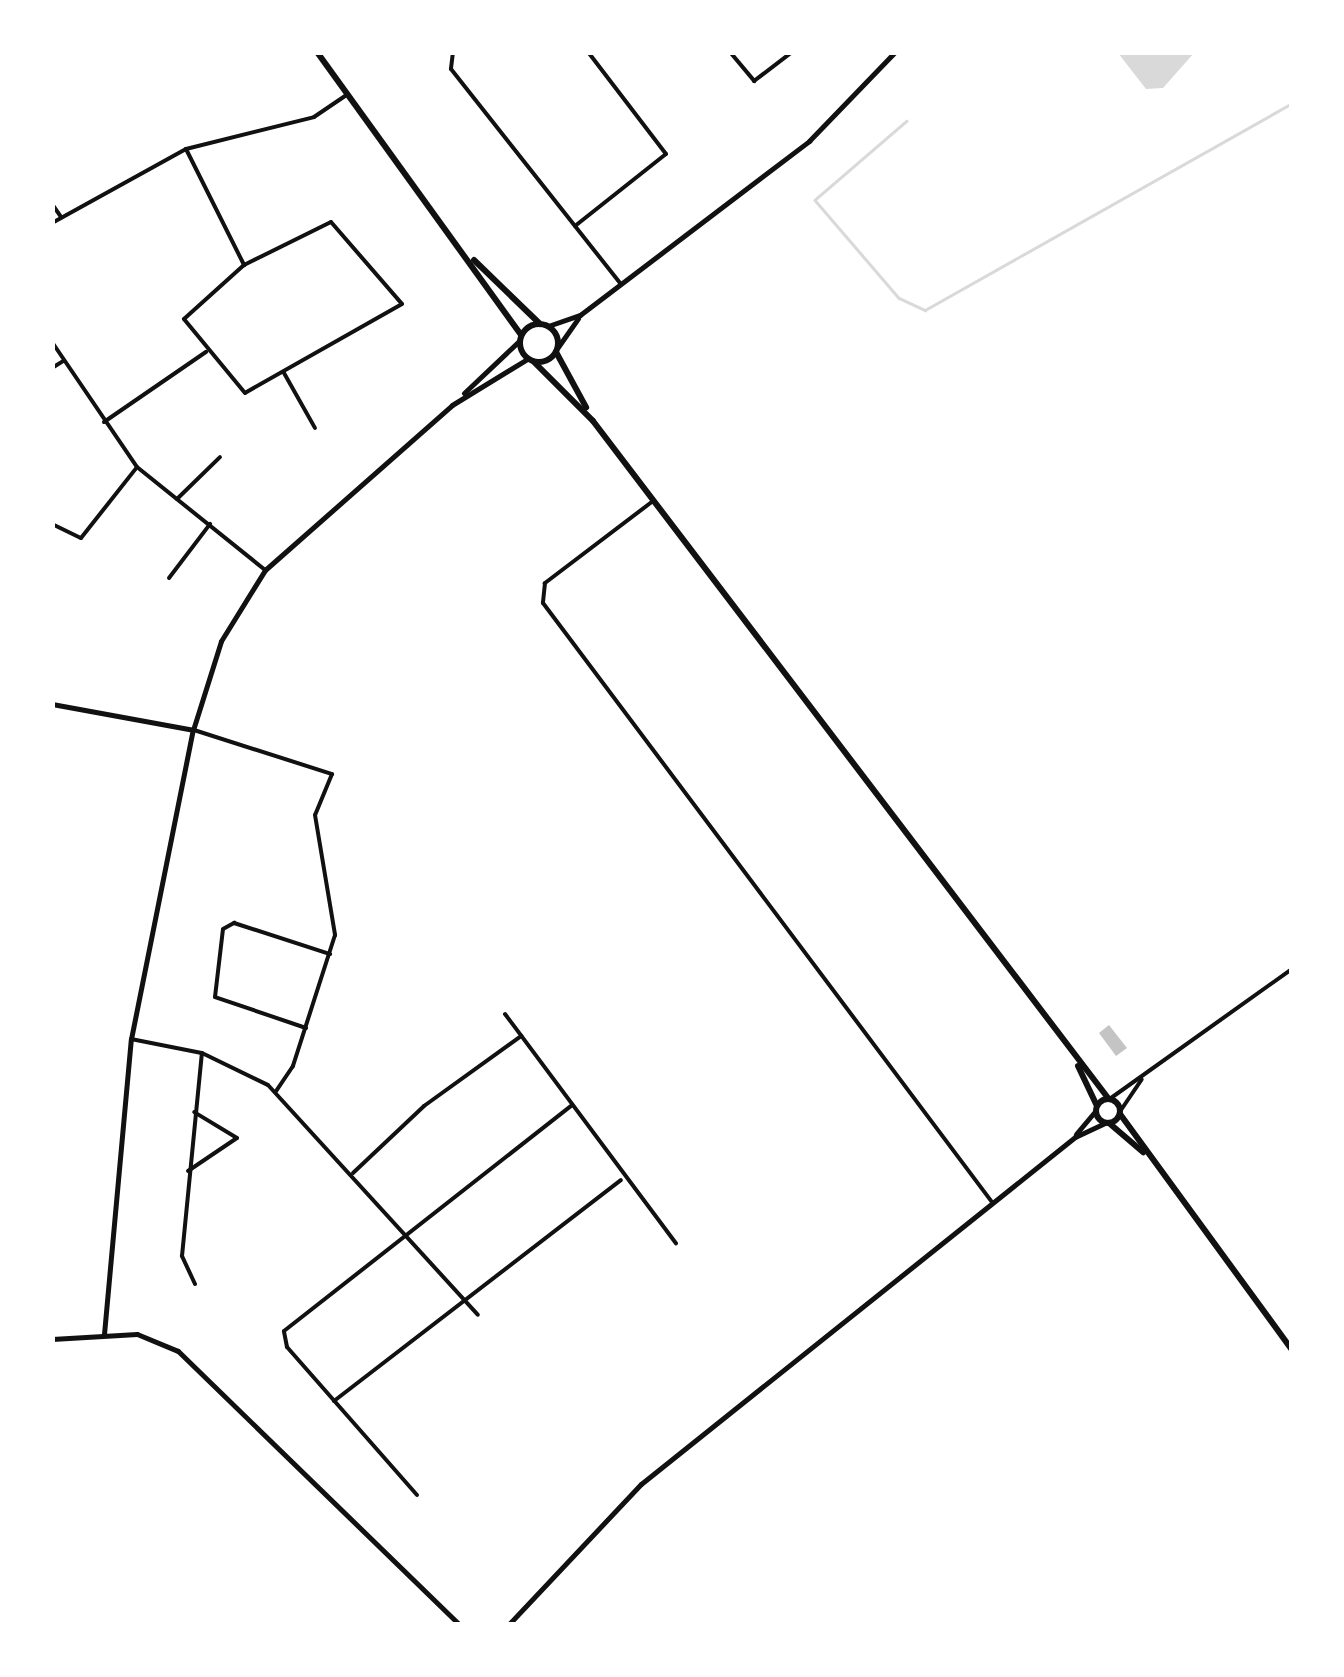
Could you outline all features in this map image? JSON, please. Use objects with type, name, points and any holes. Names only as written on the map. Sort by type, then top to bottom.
[{"type":"main road","points":[[316,52],[469,256],[520,337],[530,360],[593,421],[1078,1065],[1121,1112],[1144,1153],[1291,1349]]},
{"type":"main road","points":[[469,256],[544,325],[593,421]]},
{"type":"main road","points":[[520,337],[544,325]]},
{"type":"main road","points":[[530,360],[557,349]]},
{"type":"main road","points":[[1078,1065],[1096,1108],[1107,1123],[1144,1153]]},
{"type":"main road","points":[[1096,1108],[1109,1098]]},
{"type":"main road","points":[[1107,1123],[1121,1112]]},
{"type":"street","points":[[453,52],[450,70],[621,284]]},
{"type":"street","points":[[575,226],[666,154],[588,52]]},
{"type":"street","points":[[730,52],[754,81],[792,52]]},
{"type":"street","points":[[557,349],[580,316],[809,141],[895,52]]},
{"type":"street","points":[[52,223],[186,149],[314,117],[348,94]]},
{"type":"street","points":[[186,149],[244,265]]},
{"type":"street","points":[[52,204],[61,218]]},
{"type":"street","points":[[330,222],[402,304],[284,374],[244,392],[206,352],[185,314],[244,265],[330,222]]},
{"type":"street","points":[[544,325],[580,316]]},
{"type":"street","points":[[104,1334],[132,1039],[194,730],[221,641],[266,570],[452,405],[520,337]]},
{"type":"street","points":[[52,342],[137,467],[266,570]]},
{"type":"street","points":[[104,422],[206,352]]},
{"type":"street","points":[[452,405],[530,360]]},
{"type":"street","points":[[52,368],[63,362]]},
{"type":"street","points":[[284,374],[315,428]]},
{"type":"street","points":[[177,500],[220,457]]},
{"type":"street","points":[[52,524],[86,534],[137,467]]},
{"type":"street","points":[[653,501],[545,583],[543,604],[992,1202]]},
{"type":"street","points":[[169,578],[210,524]]},
{"type":"street","points":[[52,704],[194,730],[332,774],[315,814],[335,931],[306,1028],[276,1091]]},
{"type":"street","points":[[306,1028],[215,997],[223,929],[234,923],[330,954]]},
{"type":"street","points":[[1109,1098],[1292,968]]},
{"type":"street","points":[[505,1014],[572,1105],[620,1180],[676,1244]]},
{"type":"street","points":[[353,1173],[424,1106],[522,1036]]},
{"type":"street","points":[[132,1039],[202,1053],[276,1091],[478,1314]]},
{"type":"street","points":[[196,1284],[182,1256],[202,1053]]},
{"type":"street","points":[[1121,1112],[1142,1078]]},
{"type":"street","points":[[417,1495],[334,1401],[284,1331],[572,1105]]},
{"type":"street","points":[[1075,1137],[1096,1108]]},
{"type":"street","points":[[188,1171],[237,1138],[194,1112]]},
{"type":"street","points":[[509,1624],[622,1500],[1075,1137],[1107,1123]]},
{"type":"street","points":[[334,1401],[467,1302],[558,1222],[620,1180]]},
{"type":"street","points":[[52,1338],[104,1334],[152,1338],[197,1366],[459,1624]]},
{"type":"shaded area","points":[[1118,52],[1194,53],[1163,88],[1146,89]]},
{"type":"building","points":[[1109,1025],[1127,1048],[1116,1056],[1099,1033]]},
{"type":"waterway","points":[[907,121],[815,200],[899,298],[925,310],[1292,103]]}]
